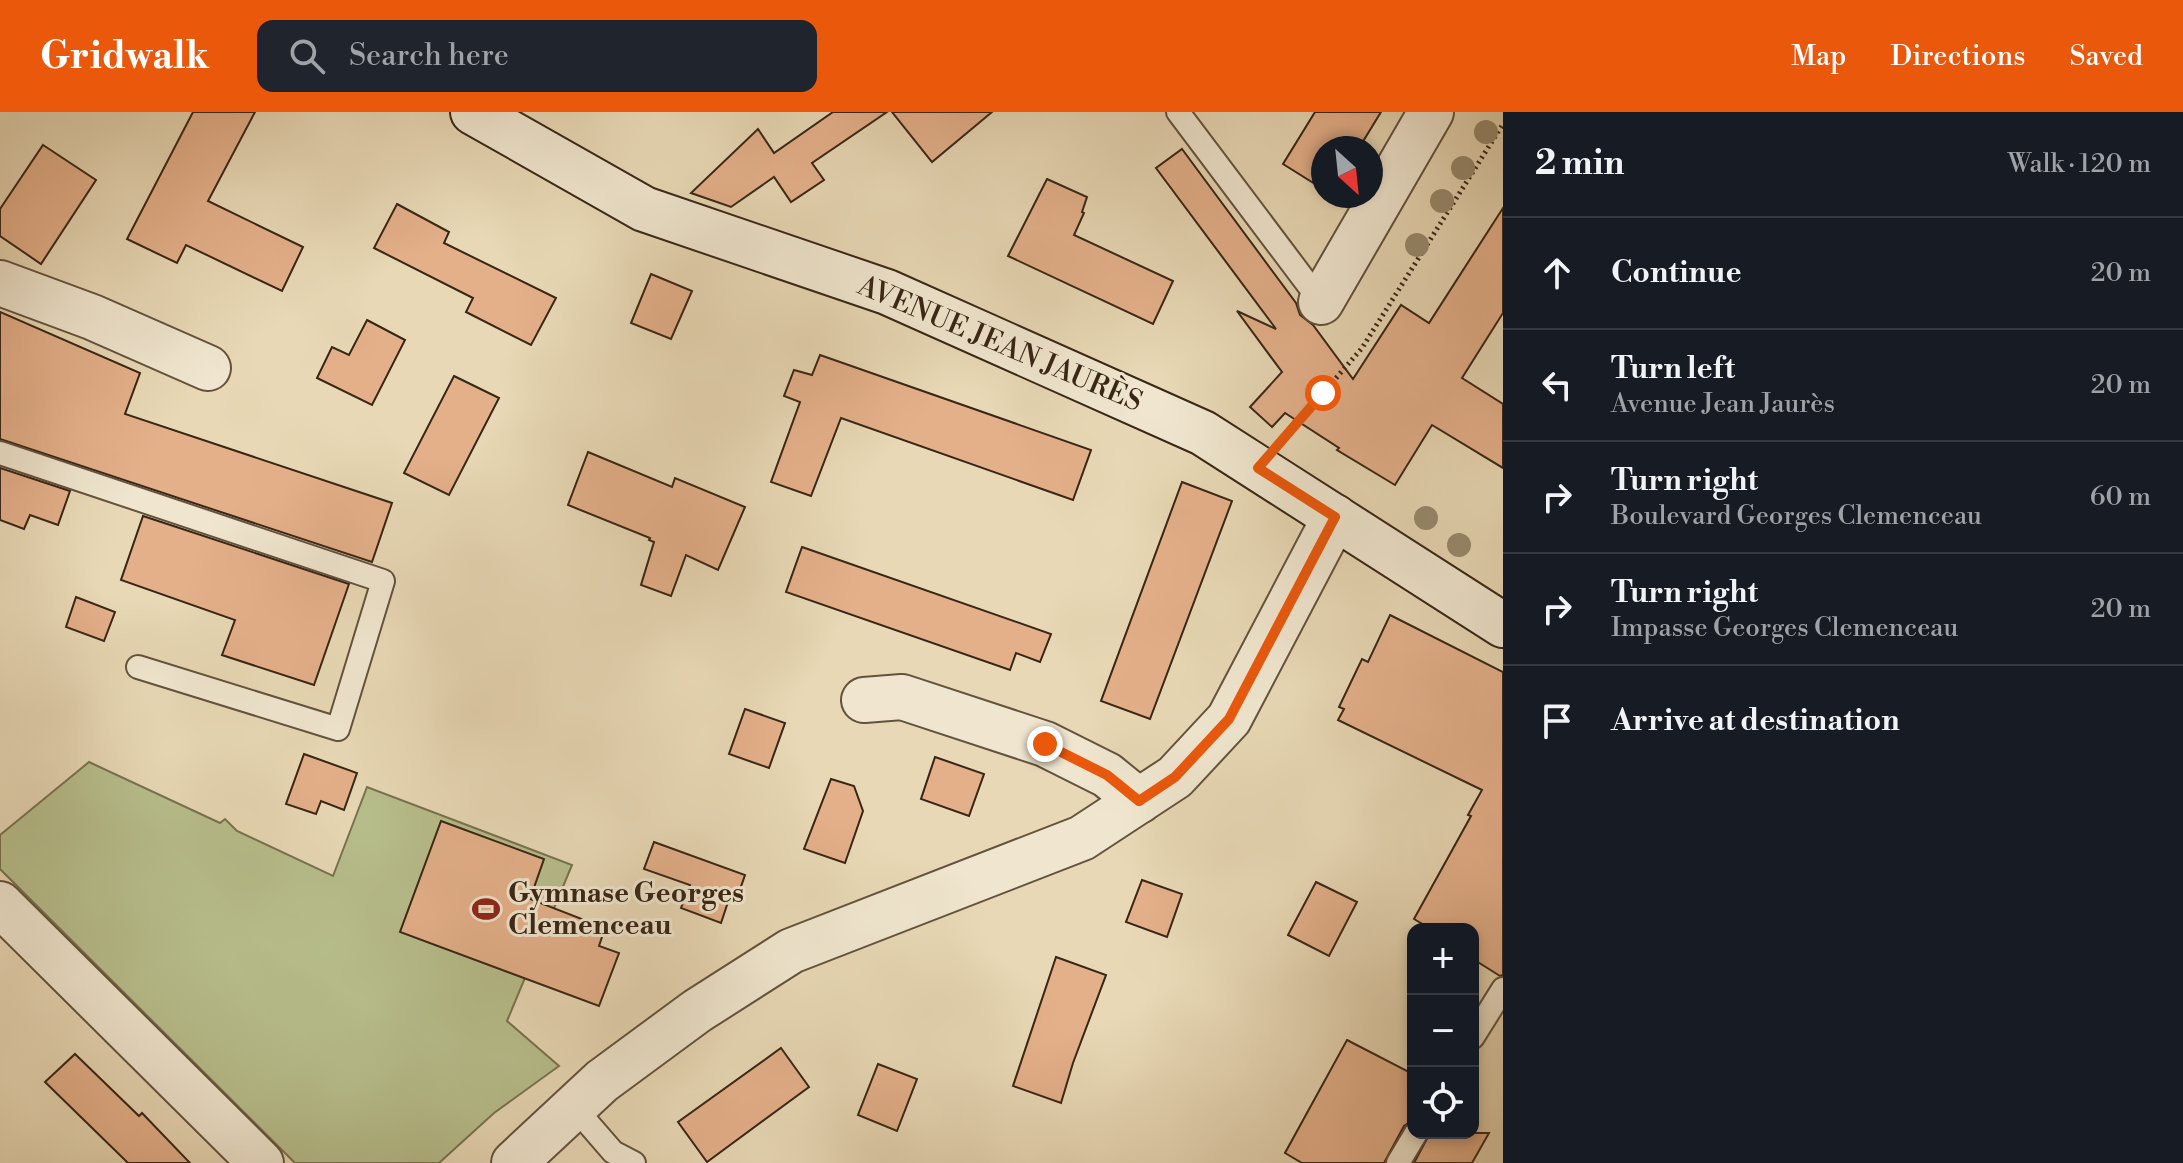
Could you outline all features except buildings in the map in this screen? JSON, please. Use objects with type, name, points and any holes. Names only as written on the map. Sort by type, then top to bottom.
[{"type":"street","name":"AVENUE JEAN JAURÈS","points":[[473,112],[644,209],[887,292],[1203,433],[1503,625]]},
{"type":"street","points":[[1321,302],[1431,112]]},
{"type":"street","points":[[0,283],[92,317],[208,368]]},
{"type":"street","points":[[514,1163],[602,1081],[697,1011],[791,951],[1082,838],[1175,777],[1229,719],[1335,517]]},
{"type":"street","points":[[864,700],[902,697],[1045,744],[1107,775],[1139,801]]},
{"type":"street","points":[[0,904],[261,1163]]},
{"type":"lane","points":[[1178,112],[1321,302]]},
{"type":"lane","points":[[0,453],[383,581],[338,729],[138,667]]},
{"type":"lane","points":[[1479,1027],[1503,989]]},
{"type":"lane","points":[[574,1107],[613,1152],[634,1163]]},
{"type":"lane","points":[[1398,1163],[1412,1139]]},
{"type":"path","points":[[1258,468],[1362,348],[1503,124]]},
{"type":"green space","points":[[89,762],[220,823],[225,819],[237,831],[333,876],[367,787],[572,865],[507,1021],[559,1066],[494,1113],[439,1163],[295,1163],[0,869],[0,835]]},
{"type":"place","name":"Gymnase Georges Clemenceau","points":[[486,909]]},
{"type":"route","points":[[1045,744],[1107,775],[1139,801],[1175,777],[1229,719],[1335,517],[1258,468],[1323,393]]}]
